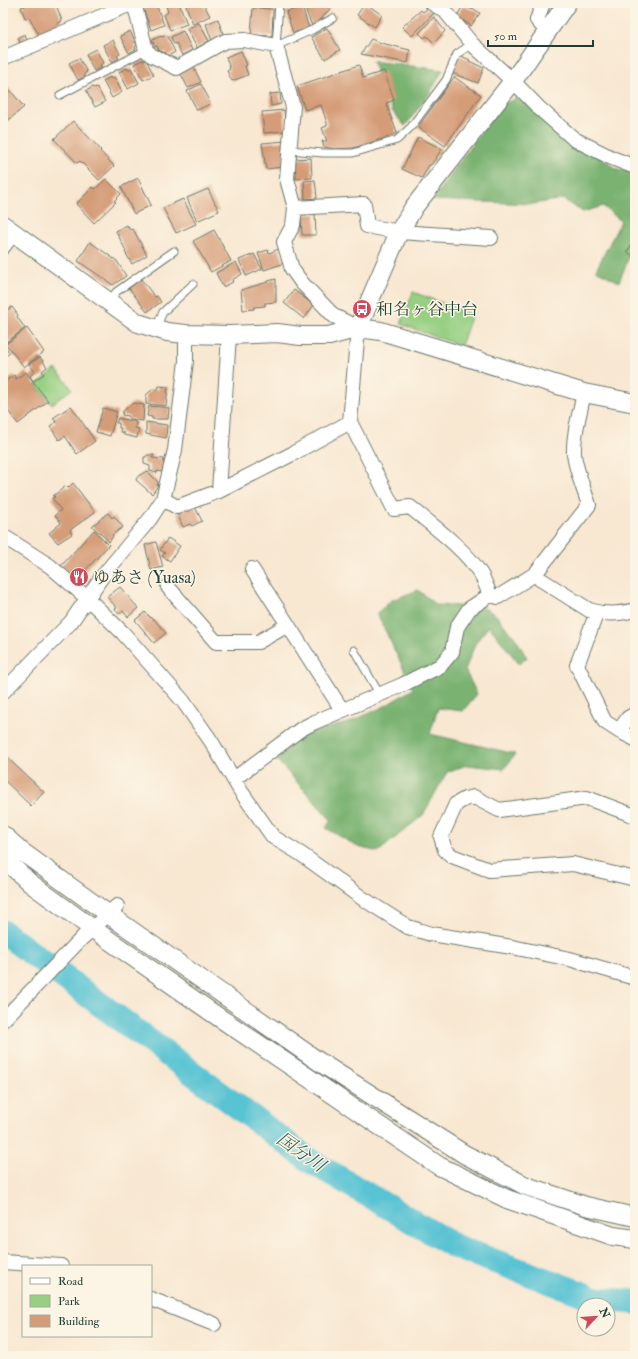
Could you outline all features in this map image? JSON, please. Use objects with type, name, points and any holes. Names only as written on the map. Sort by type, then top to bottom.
[{"type":"street","points":[[3,58],[134,3],[146,50],[151,55],[177,68],[225,41],[244,40],[276,46],[293,107],[287,179],[295,208],[293,225],[284,242],[292,269],[302,283],[334,316],[358,328],[381,331],[584,393],[635,403]]},
{"type":"street","points":[[432,3],[447,7],[472,44],[574,139],[612,158],[635,167]]},
{"type":"street","points":[[543,3],[537,20],[548,32]]},
{"type":"street","points":[[490,595],[481,574],[470,560],[434,526],[410,507],[394,509],[350,422],[358,328],[399,232],[414,208],[513,81],[567,3]]},
{"type":"street","points":[[295,208],[364,204],[367,226],[399,232],[491,238]]},
{"type":"street","points":[[3,247],[8,229],[138,323],[167,332],[229,335],[277,333],[301,336],[329,336],[358,328]]},
{"type":"street","points":[[3,692],[71,622],[101,578],[150,519],[163,499],[175,450],[186,361],[186,334]]},
{"type":"street","points":[[219,491],[229,335]]},
{"type":"street","points":[[234,780],[300,730],[342,710],[402,685],[440,666],[452,652],[457,627],[469,609],[490,595],[498,597],[535,574],[589,505],[574,453],[576,433],[584,393]]},
{"type":"street","points":[[163,499],[177,507],[219,491],[292,454],[350,422]]},
{"type":"street","points":[[3,536],[50,566],[87,598],[123,633],[183,701],[211,740],[234,780],[273,837],[301,854],[362,898],[408,927],[431,934],[512,947],[570,959],[635,978]]},
{"type":"street","points":[[252,569],[342,710]]},
{"type":"street","points":[[535,574],[540,579],[589,610],[597,612],[623,613],[635,610]]},
{"type":"street","points":[[168,587],[216,642],[258,642],[288,625]]},
{"type":"street","points":[[597,612],[577,665],[605,722],[635,739]]},
{"type":"street","points":[[619,731],[628,718],[635,714]]},
{"type":"street","points":[[635,816],[587,798],[499,810],[474,797],[465,799],[456,804],[441,837],[445,850],[452,856],[489,870],[573,864],[635,880]]},
{"type":"street","points":[[3,834],[21,851],[112,910],[318,1061],[464,1154],[526,1186],[586,1206],[635,1217]]},
{"type":"street","points":[[3,858],[30,883],[93,929],[214,1014],[439,1166],[507,1199],[613,1236],[635,1239]]},
{"type":"street","points":[[3,1020],[112,910]]},
{"type":"street","points":[[3,1262],[46,1265]]},
{"type":"street","points":[[152,1299],[214,1324]]},
{"type":"lane","points":[[279,3],[276,46],[312,30],[333,18]]},
{"type":"lane","points":[[290,150],[323,153],[354,153],[397,140],[411,126],[446,80],[457,54],[472,44]]},
{"type":"lane","points":[[60,95],[146,50]]},
{"type":"lane","points":[[109,302],[116,292],[174,251]]},
{"type":"lane","points":[[156,329],[163,312],[193,284]]},
{"type":"lane","points":[[354,650],[380,694]]},
{"type":"green space","points":[[372,61],[443,70],[430,93],[405,126],[393,112]]},
{"type":"green space","points":[[519,97],[617,169],[635,171],[635,242],[619,282],[596,270],[621,221],[603,206],[583,212],[563,199],[533,204],[432,200],[500,106]]},
{"type":"green space","points":[[413,292],[472,314],[461,346],[401,324]]},
{"type":"green space","points":[[56,369],[72,389],[52,404],[36,385]]},
{"type":"green space","points":[[418,590],[436,605],[482,607],[495,614],[516,639],[527,658],[519,664],[489,626],[476,642],[465,670],[477,694],[463,711],[438,708],[430,734],[515,754],[504,769],[467,765],[447,772],[423,815],[378,852],[358,847],[326,828],[331,820],[276,759],[309,732],[348,723],[385,706],[413,689],[377,613],[392,600]]},
{"type":"building","points":[[24,3],[56,4],[62,21],[57,24],[58,28],[39,35],[29,17],[25,18],[21,7],[25,6]]},
{"type":"building","points":[[165,3],[179,3],[187,24],[170,30],[164,15],[168,12]]},
{"type":"building","points":[[185,3],[203,3],[210,16],[193,24]]},
{"type":"building","points":[[303,3],[323,3],[330,9],[312,26]]},
{"type":"building","points":[[365,3],[382,15],[375,27],[357,15]]},
{"type":"building","points":[[156,4],[164,25],[151,30],[143,8]]},
{"type":"building","points":[[463,6],[473,10],[474,9],[480,13],[471,26],[457,16]]},
{"type":"building","points":[[302,7],[309,28],[293,33],[286,12]]},
{"type":"building","points":[[253,8],[273,9],[272,36],[251,35]]},
{"type":"building","points":[[428,8],[434,13],[412,36],[402,27],[421,10],[423,12]]},
{"type":"building","points":[[434,17],[445,31],[434,43],[427,36],[424,38],[419,33]]},
{"type":"building","points":[[218,19],[224,37],[212,41],[206,24]]},
{"type":"building","points":[[199,23],[209,41],[197,48],[187,29]]},
{"type":"building","points":[[327,28],[340,50],[325,59],[311,37]]},
{"type":"building","points":[[130,31],[137,45],[135,47],[136,49],[129,53],[120,36]]},
{"type":"building","points":[[183,31],[192,50],[182,55],[171,37]]},
{"type":"building","points":[[25,34],[28,43],[21,46],[18,37]]},
{"type":"building","points":[[167,35],[175,52],[168,56],[165,52],[160,53],[152,40]]},
{"type":"building","points":[[371,39],[410,50],[408,63],[361,54]]},
{"type":"building","points":[[113,40],[120,54],[117,56],[119,58],[112,62],[103,45]]},
{"type":"building","points":[[96,49],[103,63],[100,65],[102,67],[94,71],[86,54]]},
{"type":"building","points":[[241,51],[247,65],[245,66],[248,75],[232,81],[227,71],[230,69],[226,57]]},
{"type":"building","points":[[459,55],[484,68],[478,83],[452,73]]},
{"type":"building","points":[[79,58],[87,72],[84,74],[85,77],[78,80],[69,63]]},
{"type":"building","points":[[142,60],[146,60],[154,75],[143,80],[134,64]]},
{"type":"building","points":[[359,65],[363,78],[384,71],[394,100],[386,103],[397,133],[353,148],[335,149],[324,147],[322,141],[327,141],[322,128],[327,126],[327,123],[321,105],[305,110],[297,86]]},
{"type":"building","points":[[193,66],[201,82],[188,88],[180,72]]},
{"type":"building","points":[[127,68],[128,70],[131,68],[139,83],[128,89],[119,72]]},
{"type":"building","points":[[110,77],[111,79],[114,77],[122,92],[112,98],[103,81]]},
{"type":"building","points":[[454,77],[481,95],[445,146],[418,127]]},
{"type":"building","points":[[5,84],[24,107],[4,124],[3,86]]},
{"type":"building","points":[[201,84],[210,104],[197,110],[187,91]]},
{"type":"building","points":[[93,87],[97,87],[105,102],[95,107],[86,91]]},
{"type":"building","points":[[280,93],[281,104],[271,106],[270,94]]},
{"type":"building","points":[[284,110],[286,131],[264,133],[262,112]]},
{"type":"building","points":[[73,121],[114,166],[99,180],[80,161],[77,163],[54,139]]},
{"type":"building","points":[[418,137],[442,149],[431,165],[429,165],[422,178],[402,169]]},
{"type":"building","points":[[286,141],[283,167],[266,169],[262,143]]},
{"type":"building","points":[[311,158],[312,178],[296,179],[295,159]]},
{"type":"building","points":[[138,178],[151,205],[134,214],[121,187]]},
{"type":"building","points":[[106,179],[121,194],[114,201],[116,202],[94,223],[76,204],[93,187],[95,189]]},
{"type":"building","points":[[315,180],[317,198],[305,199],[304,181]]},
{"type":"building","points":[[208,189],[219,211],[197,221],[187,198]]},
{"type":"building","points":[[183,199],[196,224],[176,233],[163,208]]},
{"type":"building","points":[[315,214],[316,235],[302,235],[301,215]]},
{"type":"building","points":[[127,225],[130,230],[133,229],[147,255],[132,264],[116,231]]},
{"type":"building","points":[[214,230],[231,261],[211,272],[193,241]]},
{"type":"building","points":[[635,240],[635,257],[627,252]]},
{"type":"building","points":[[90,242],[117,261],[126,276],[113,285],[78,261]]},
{"type":"building","points":[[279,249],[283,259],[282,264],[264,270],[258,253],[268,250],[269,253]]},
{"type":"building","points":[[254,254],[262,269],[246,276],[239,260]]},
{"type":"building","points":[[236,262],[242,274],[232,280],[233,282],[223,287],[216,273]]},
{"type":"building","points":[[141,279],[155,297],[157,296],[161,302],[147,312],[129,288]]},
{"type":"building","points":[[276,279],[276,302],[265,303],[265,306],[254,307],[254,309],[243,310],[241,290]]},
{"type":"building","points":[[294,290],[314,305],[304,319],[284,303]]},
{"type":"building","points":[[12,307],[25,328],[3,345],[3,315],[5,314],[4,312]]},
{"type":"building","points":[[27,328],[44,352],[24,367],[6,344]]},
{"type":"building","points":[[5,347],[10,353],[4,357],[3,348]]},
{"type":"building","points":[[40,357],[47,367],[42,371],[44,374],[33,381],[30,376],[35,372],[29,364]]},
{"type":"building","points":[[26,372],[48,401],[18,424],[3,404],[3,390],[5,388],[3,383],[14,375],[16,379]]},
{"type":"building","points":[[159,386],[168,387],[166,406],[146,404],[146,395],[153,389],[158,390]]},
{"type":"building","points":[[133,403],[144,405],[143,421],[129,419],[129,416],[122,415],[123,411]]},
{"type":"building","points":[[71,406],[95,441],[77,454],[65,436],[59,440],[50,426],[56,422],[53,418]]},
{"type":"building","points":[[149,406],[169,408],[168,419],[152,419],[152,417],[147,416]]},
{"type":"building","points":[[103,408],[117,412],[110,436],[96,432]]},
{"type":"building","points":[[118,418],[136,422],[135,428],[139,429],[137,438],[124,435],[124,433],[120,432],[121,428],[119,428],[119,423],[116,423]]},
{"type":"building","points":[[146,422],[167,425],[166,438],[146,434]]},
{"type":"building","points":[[147,455],[154,455],[152,458],[164,459],[163,472],[157,471],[157,473],[150,471],[150,466],[144,464],[144,457]]},
{"type":"building","points":[[147,471],[158,482],[157,487],[152,494],[136,480],[138,476]]},
{"type":"building","points":[[73,483],[95,512],[70,530],[72,534],[58,543],[49,533],[61,523],[55,515],[61,510],[52,498],[66,486],[68,488]]},
{"type":"building","points":[[194,505],[202,521],[192,526],[190,524],[183,527],[177,513]]},
{"type":"building","points":[[108,513],[112,518],[114,516],[123,527],[112,535],[113,536],[109,542],[92,526]]},
{"type":"building","points":[[94,530],[109,545],[76,580],[61,566]]},
{"type":"building","points":[[168,538],[180,546],[170,561],[162,556],[165,553],[160,550]]},
{"type":"building","points":[[156,542],[163,567],[151,570],[145,545]]},
{"type":"building","points":[[120,587],[138,608],[128,617],[123,611],[119,614],[115,609],[117,608],[107,597]]},
{"type":"building","points":[[145,612],[153,620],[154,619],[166,633],[154,643],[135,620]]},
{"type":"building","points":[[3,754],[44,792],[31,806],[3,779]]},
{"type":"waterway","name":"国分川","points":[[3,932],[312,1162],[456,1247],[597,1299],[635,1302]]},
{"type":"place","name":"和名ヶ谷中台","points":[[362,309]]},
{"type":"place","name":"ゆあさ (Yuasa)","points":[[79,577]]}]
